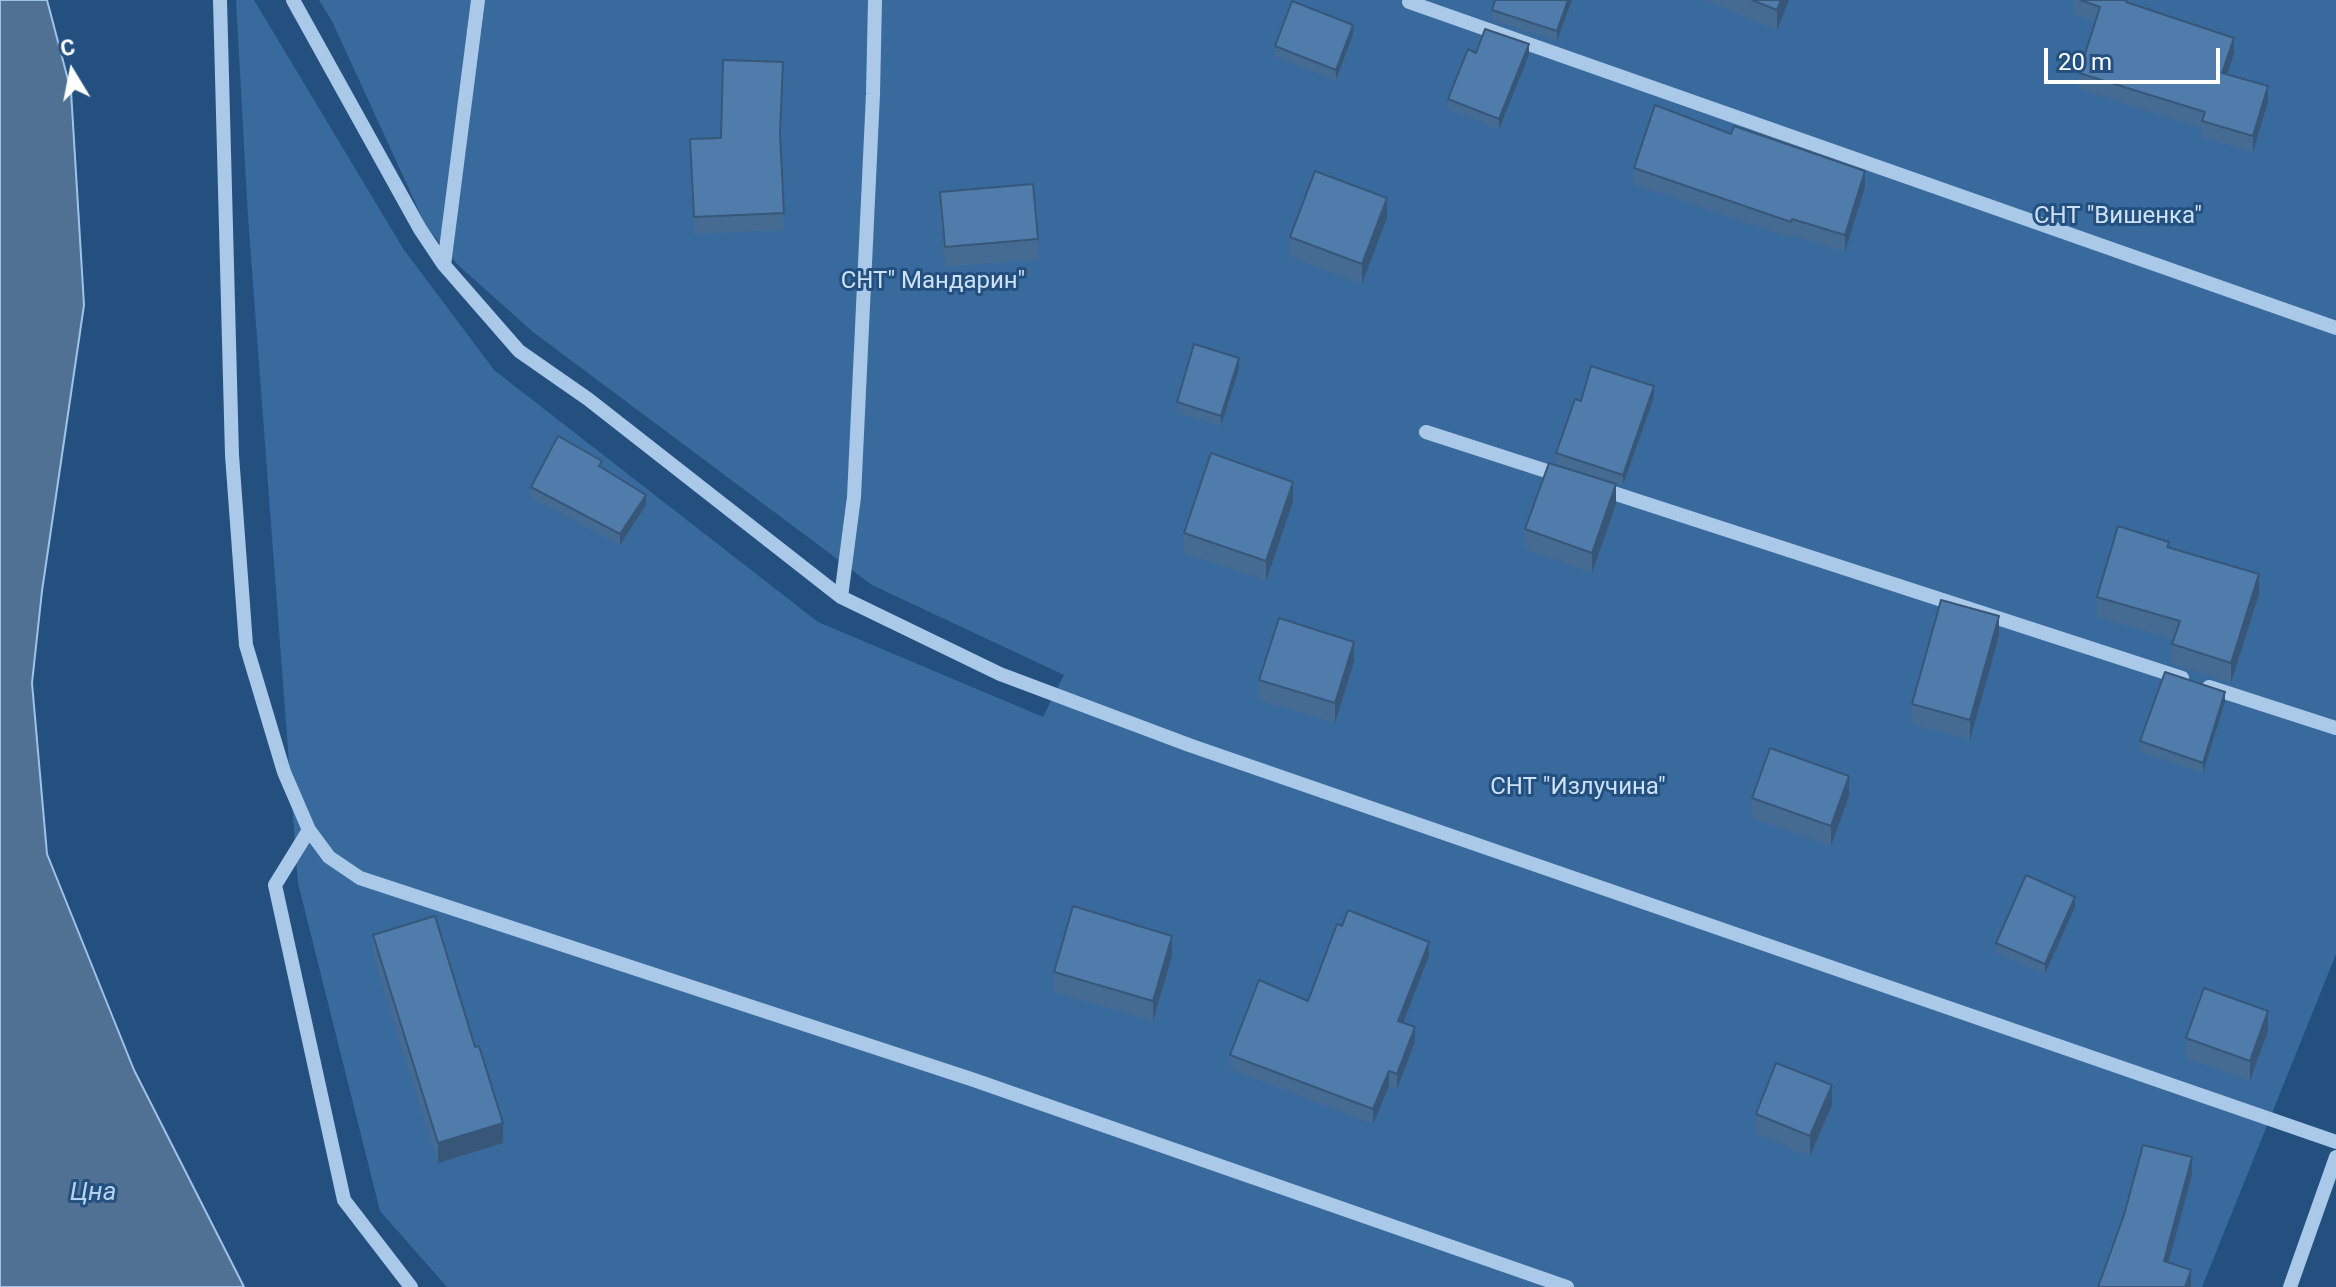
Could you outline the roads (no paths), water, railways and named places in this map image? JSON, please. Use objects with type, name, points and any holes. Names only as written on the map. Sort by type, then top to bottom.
[{"type":"street","points":[[220,0],[232,455],[246,645],[284,772],[309,830],[329,857],[360,878],[989,1085],[1567,1287]]},
{"type":"street","points":[[293,0],[420,229],[444,265],[519,351],[588,399],[841,597],[1000,674],[1189,745],[2336,1142]]},
{"type":"street","points":[[444,265],[478,0]]},
{"type":"street","points":[[841,597],[854,497],[875,0]]},
{"type":"street","points":[[1409,2],[2336,328]]},
{"type":"street","points":[[1426,432],[1577,481]]},
{"type":"street","points":[[1592,486],[2336,728]]},
{"type":"street","points":[[309,830],[275,885],[344,1200],[411,1287]]},
{"type":"street","points":[[2290,1287],[2336,1157]]},
{"type":"water","name":"Цна","points":[[0,0],[47,0],[71,91],[84,305],[42,591],[32,683],[47,854],[134,1070],[244,1287],[0,1287]]},
{"type":"park label","name":"СНТ \"Вишенка\"","points":[[2118,217]]},
{"type":"park label","name":"СНТ\" Мандарин\"","points":[[933,282]]},
{"type":"park label","name":"СНТ \"Излучина\"","points":[[1578,788]]}]
